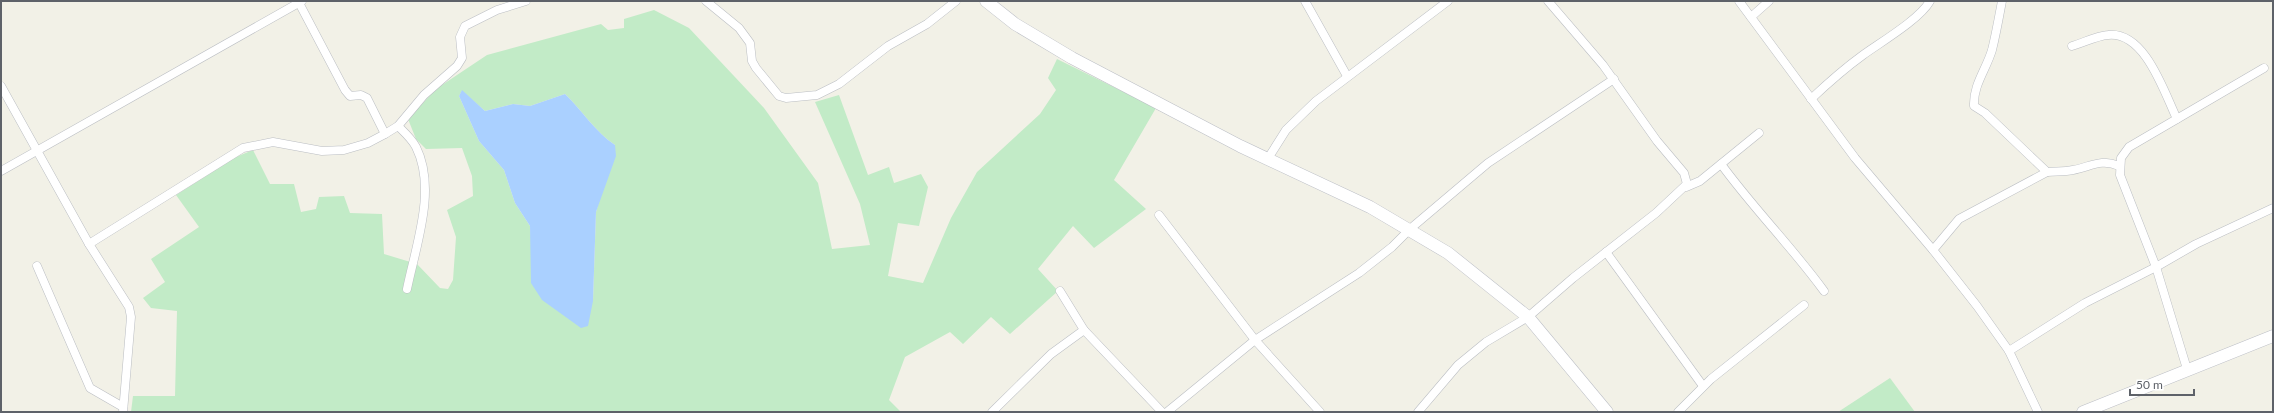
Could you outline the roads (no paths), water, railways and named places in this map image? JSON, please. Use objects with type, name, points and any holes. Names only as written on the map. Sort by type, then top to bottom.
[{"type":"street","points":[[89,244],[243,148],[273,142],[322,150],[344,150],[368,143],[385,134],[398,126],[424,94],[457,66],[462,58],[460,37],[465,26],[497,10],[526,1]]},
{"type":"street","points":[[706,1],[739,28],[750,43],[752,61],[756,68],[779,96],[786,98],[817,94],[839,84],[888,46],[927,24],[956,1]]},
{"type":"street","points":[[986,1],[1015,24],[1045,44],[1268,160],[1333,188],[1410,228],[1448,253],[1528,317],[1607,412]]},
{"type":"street","points":[[1305,1],[1347,76]]},
{"type":"street","points":[[1268,160],[1286,130],[1316,101],[1347,76],[1448,1]]},
{"type":"street","points":[[1548,1],[1614,79],[1657,142],[1684,173],[1687,181],[1686,188]]},
{"type":"street","points":[[1739,1],[1855,158],[1933,250],[2008,351],[2038,412]]},
{"type":"street","points":[[1751,17],[1769,1]]},
{"type":"street","points":[[1811,99],[1841,72],[1924,9],[1930,1]]},
{"type":"street","points":[[2002,1],[1992,51],[1980,75],[1974,97],[1974,106],[1985,113],[2047,172]]},
{"type":"street","points":[[1,171],[35,150],[300,2],[345,90],[350,96],[361,95],[367,98],[385,134]]},
{"type":"street","points":[[2072,46],[2108,35],[2121,36],[2134,42],[2145,54],[2177,118]]},
{"type":"street","points":[[2187,369],[2156,267],[2125,189],[2119,166],[2121,158],[2129,147],[2264,68]]},
{"type":"street","points":[[1167,412],[1255,340],[1359,273],[1392,247],[1410,228],[1488,163],[1614,79]]},
{"type":"street","points":[[1,86],[35,150],[89,244],[129,307],[131,317],[123,410],[90,388],[37,266]]},
{"type":"street","points":[[398,126],[416,146],[425,177],[423,214],[407,289]]},
{"type":"street","points":[[1418,412],[1458,365],[1486,342],[1528,317],[1686,188],[1700,181],[1759,133]]},
{"type":"street","points":[[1933,250],[1959,219],[2047,172],[2073,170],[2097,163],[2111,162],[2119,166]]},
{"type":"street","points":[[1721,164],[1746,198],[1802,261],[1824,291]]},
{"type":"street","points":[[2008,351],[2085,303],[2156,267],[2196,244],[2273,208]]},
{"type":"street","points":[[1159,215],[1255,340],[1320,412]]},
{"type":"street","points":[[1606,252],[1704,386]]},
{"type":"street","points":[[1060,291],[1084,330],[1162,412]]},
{"type":"street","points":[[1678,412],[1704,386],[1804,305]]},
{"type":"street","points":[[992,412],[1051,354],[1084,330]]},
{"type":"street","points":[[2083,412],[2187,369],[2273,336]]},
{"type":"water","points":[[462,90],[485,111],[513,104],[530,106],[565,94],[601,134],[615,145],[616,156],[596,212],[593,301],[588,326],[581,328],[542,300],[531,283],[530,226],[515,203],[504,170],[479,141],[459,96]]}]
